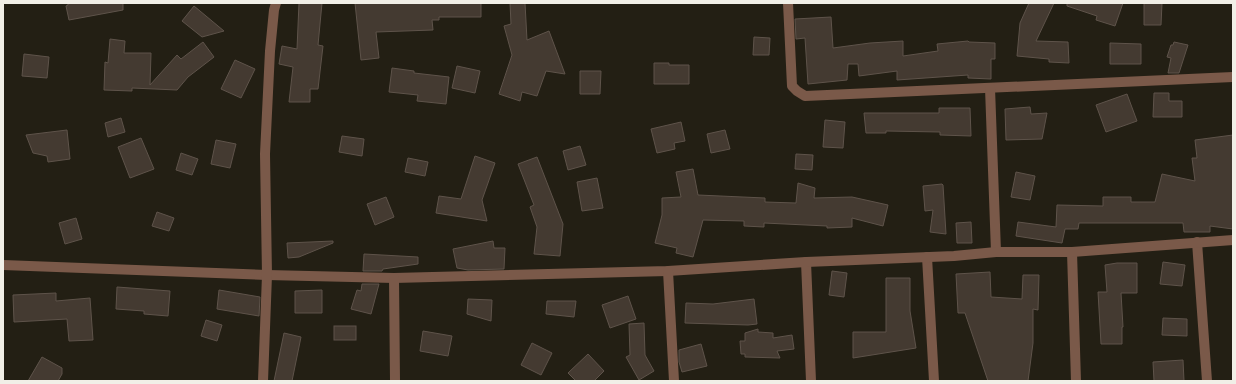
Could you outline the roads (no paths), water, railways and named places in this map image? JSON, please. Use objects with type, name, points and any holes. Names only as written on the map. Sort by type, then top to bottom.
[{"type":"street","points":[[788,3],[792,86],[805,96],[1233,77]]},
{"type":"street","points":[[263,381],[267,275],[266,154],[270,51],[274,5]]},
{"type":"street","points":[[990,88],[996,252]]},
{"type":"street","points":[[3,265],[267,275],[394,278],[668,271],[996,252],[1072,252],[1233,240]]},
{"type":"street","points":[[1197,242],[1207,381]]},
{"type":"street","points":[[1072,252],[1076,381]]},
{"type":"street","points":[[927,257],[934,381]]},
{"type":"street","points":[[806,262],[810,381]]},
{"type":"street","points":[[668,271],[674,381]]},
{"type":"street","points":[[394,278],[395,381]]}]
